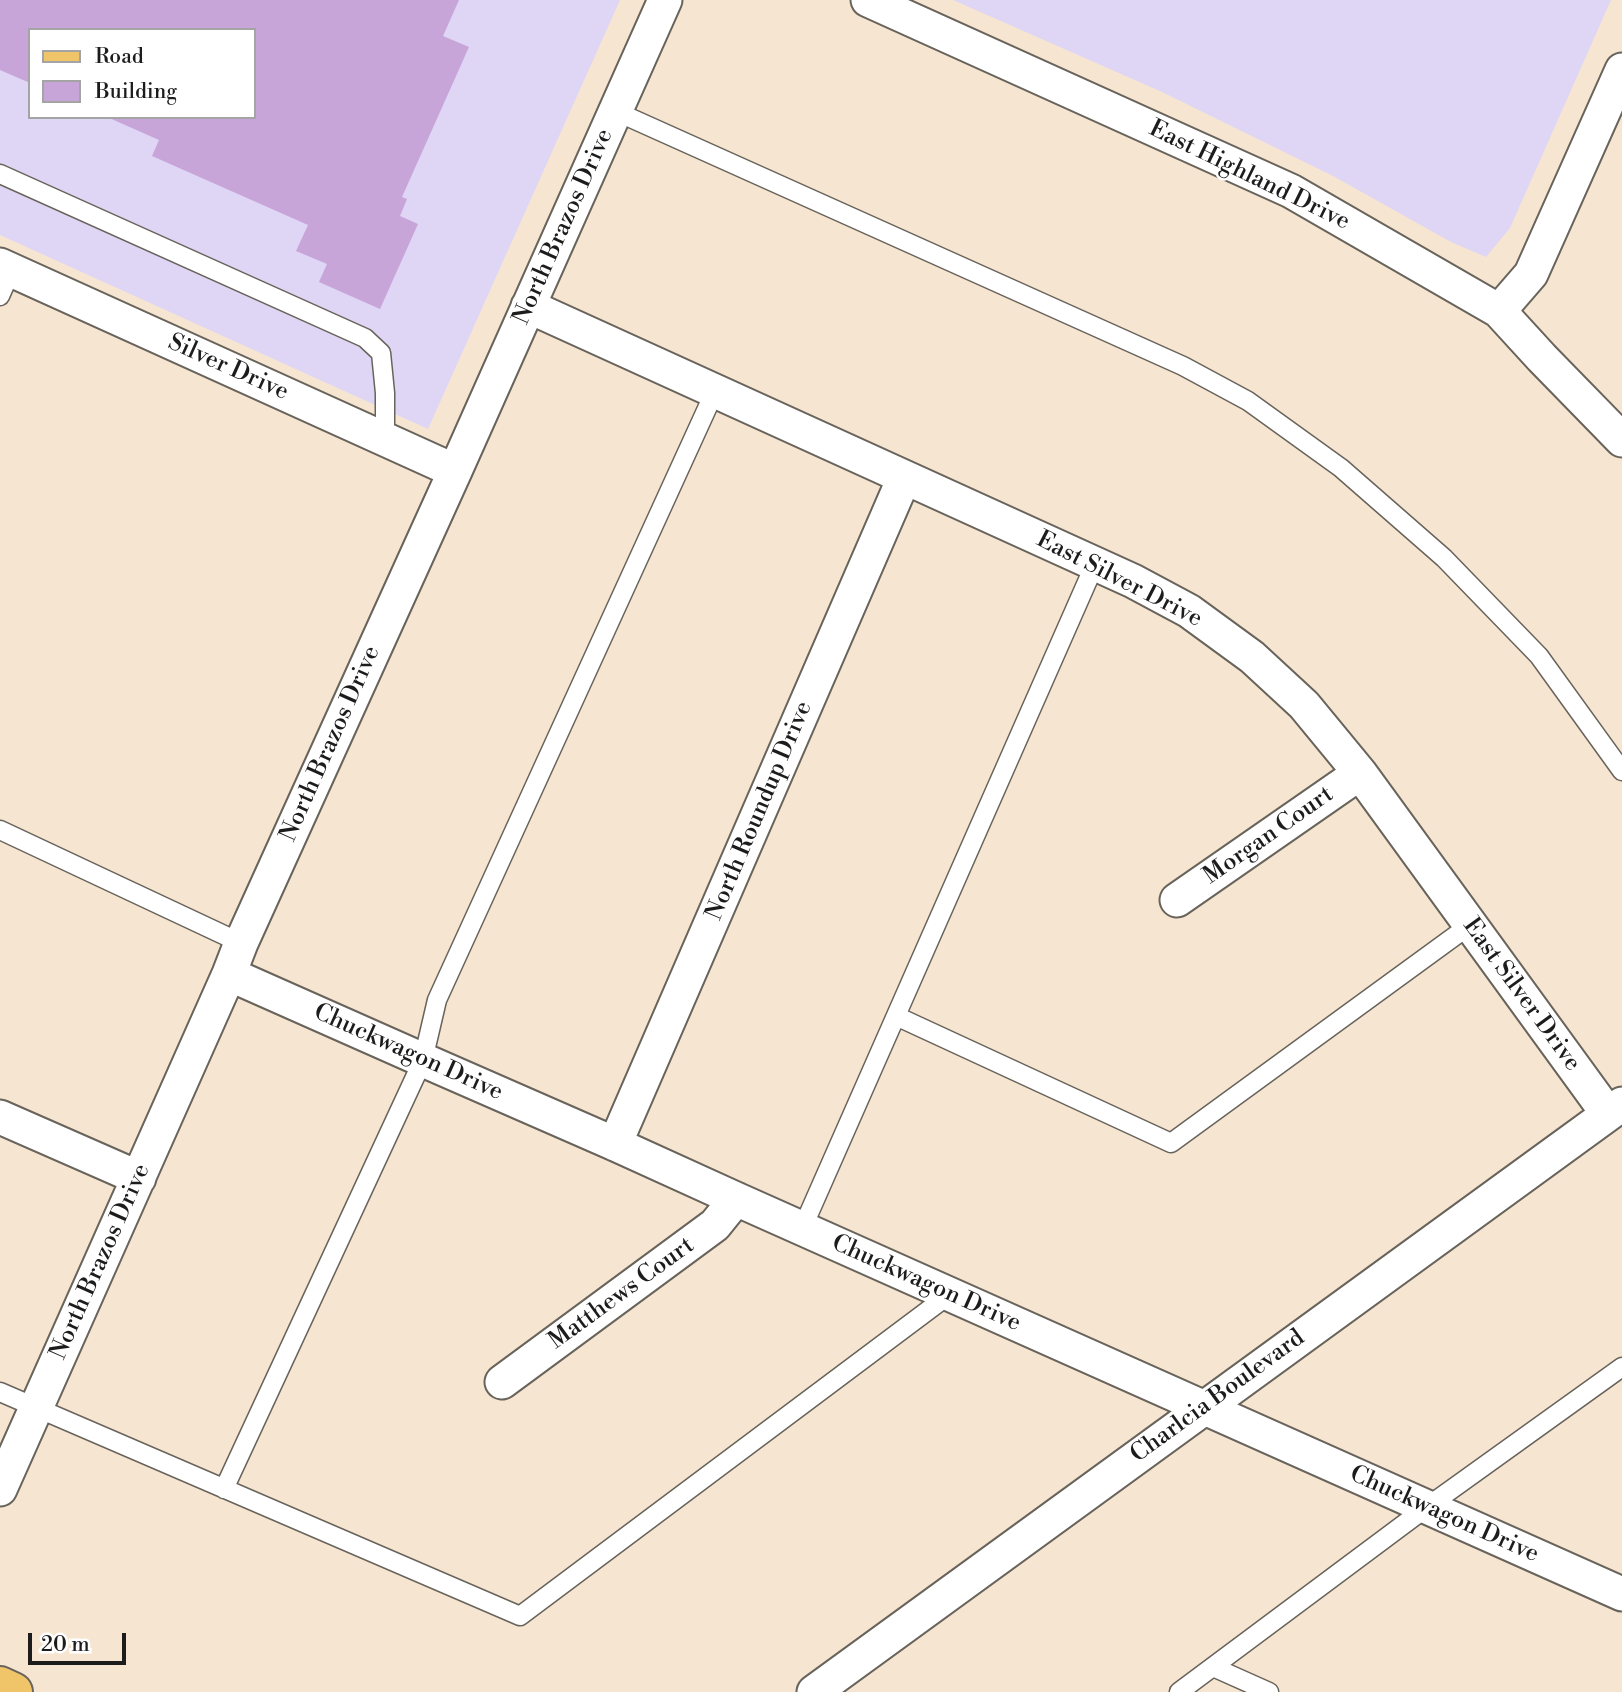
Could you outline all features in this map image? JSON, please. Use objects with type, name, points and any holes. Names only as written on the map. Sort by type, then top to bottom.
[{"type":"main road","points":[[0,1686],[13,1692]]},
{"type":"street","name":"North Brazos Drive","points":[[0,1489],[241,943],[665,0]]},
{"type":"street","name":"East Highland Drive","points":[[868,0],[1291,191],[1500,312],[1622,440]]},
{"type":"street","points":[[1500,312],[1531,274],[1619,85]]},
{"type":"street","name":"Silver Drive","points":[[4,277],[384,438],[455,471]]},
{"type":"street","name":"East Silver Drive","points":[[528,306],[1133,582],[1189,611],[1252,657],[1304,705],[1360,773],[1470,925],[1615,1109]]},
{"type":"street","name":"North Roundup Drive","points":[[615,1144],[904,478]]},
{"type":"street","name":"Morgan Court","points":[[1177,900],[1360,773]]},
{"type":"street","name":"Chuckwagon Drive","points":[[229,974],[1622,1594]]},
{"type":"street","name":"Charlcia Boulevard","points":[[814,1692],[1615,1109]]},
{"type":"street","points":[[0,1117],[139,1178]]},
{"type":"street","name":"Matthews Court","points":[[502,1382],[715,1226],[736,1199]]},
{"type":"lane","points":[[615,111],[1183,366],[1248,401],[1341,468],[1444,558],[1539,656],[1622,771]]},
{"type":"lane","points":[[0,174],[365,338],[381,353],[385,393],[384,438]]},
{"type":"lane","points":[[224,1489],[423,1060],[438,1000],[715,391]]},
{"type":"lane","points":[[802,1229],[1095,564]]},
{"type":"lane","points":[[0,830],[241,943]]},
{"type":"lane","points":[[896,1016],[1171,1143],[1470,925]]},
{"type":"lane","points":[[0,1392],[520,1616],[950,1294]]},
{"type":"lane","points":[[1179,1692],[1427,1507],[1622,1367]]},
{"type":"lane","points":[[1213,1667],[1269,1692]]},
{"type":"shaded area","points":[[0,0],[620,0],[428,429],[0,235]]},
{"type":"shaded area","points":[[953,0],[1611,0],[1510,228],[1486,257],[1451,242],[1333,176],[1162,92]]},
{"type":"building","points":[[0,0],[459,0],[443,36],[469,47],[402,197],[407,199],[400,216],[418,224],[380,309],[319,282],[327,264],[296,251],[308,225],[152,156],[159,140],[112,119],[256,119],[256,28],[28,28],[28,82],[0,70]]}]
